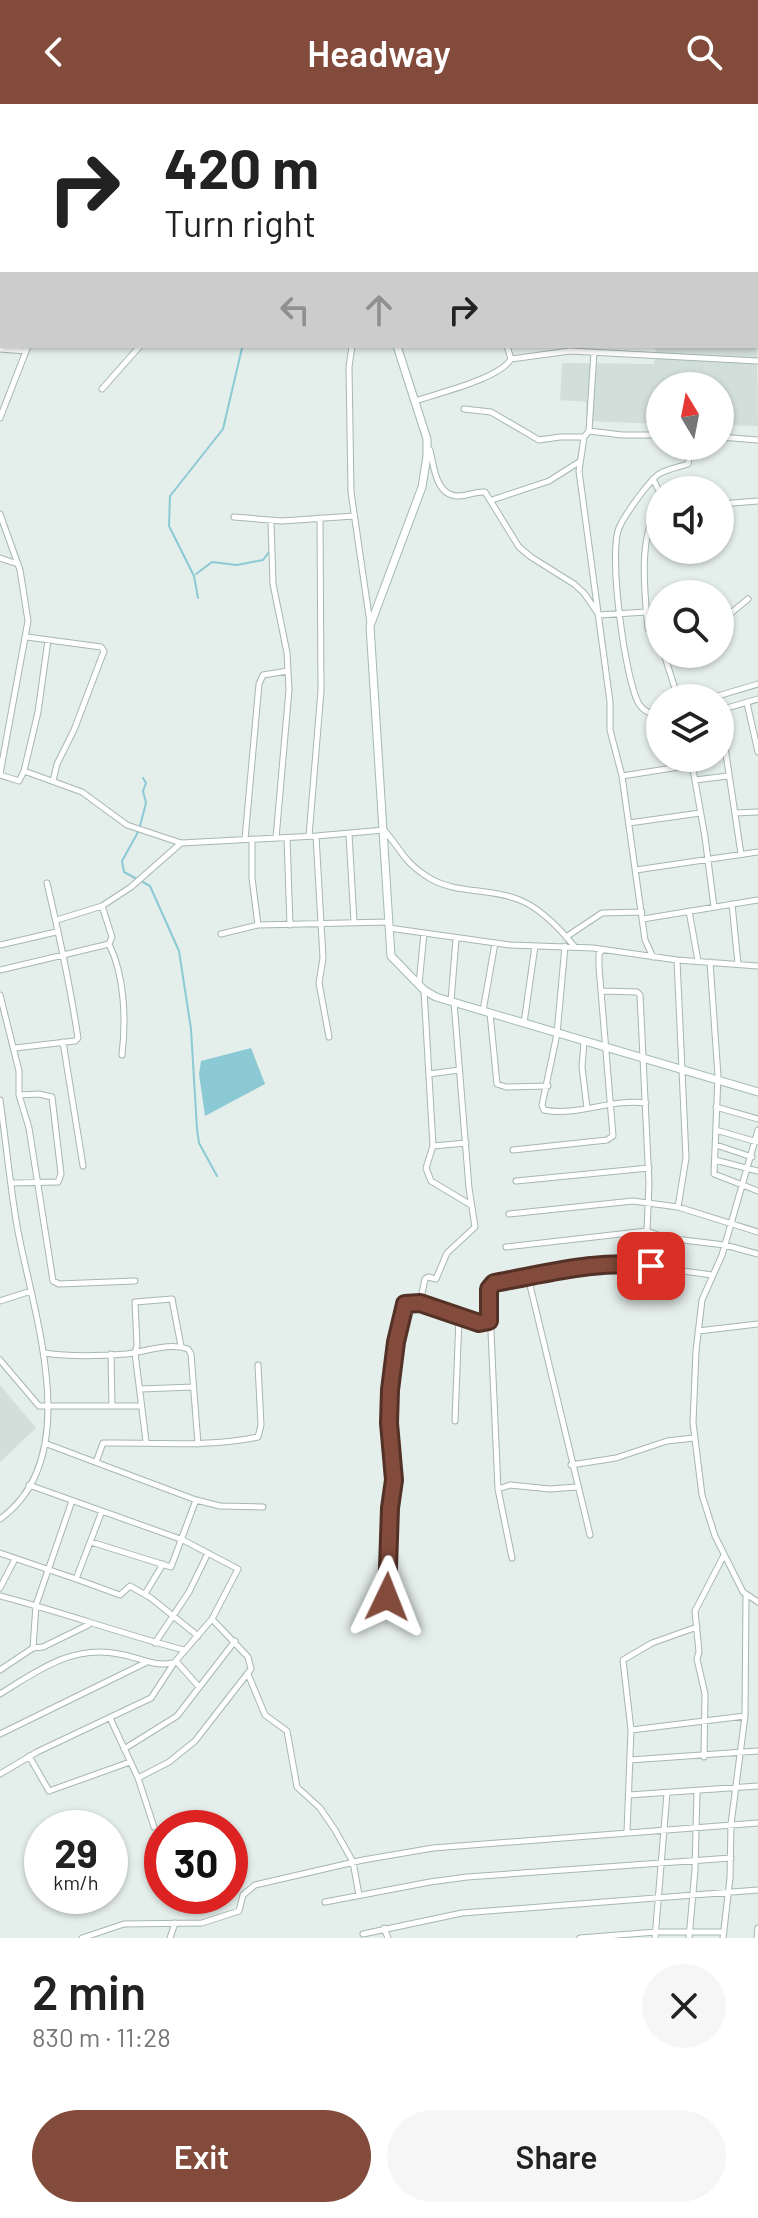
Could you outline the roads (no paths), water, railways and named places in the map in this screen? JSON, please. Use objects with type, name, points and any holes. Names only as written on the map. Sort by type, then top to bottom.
[{"type":"street","points":[[0,349],[27,348],[0,418]]},
{"type":"street","points":[[102,389],[138,348]]},
{"type":"street","points":[[352,348],[349,367],[350,471],[370,626],[391,956],[421,988],[456,1003],[758,1092]]},
{"type":"street","points":[[398,348],[441,489],[459,496],[485,492],[519,547],[574,584],[599,615]]},
{"type":"street","points":[[508,348],[511,359]]},
{"type":"street","points":[[632,348],[632,354]]},
{"type":"street","points":[[414,402],[491,374],[504,368],[511,359],[547,353],[594,352],[758,361]]},
{"type":"street","points":[[594,352],[589,431],[584,437],[580,461],[610,702],[610,730],[622,776],[645,940],[653,957]]},
{"type":"street","points":[[464,409],[491,412],[539,440],[584,437]]},
{"type":"street","points":[[589,431],[646,435]]},
{"type":"street","points":[[734,438],[758,440]]},
{"type":"street","points":[[370,626],[426,476],[427,439]]},
{"type":"street","points":[[658,476],[688,464],[689,460]]},
{"type":"street","points":[[492,500],[549,481],[580,461]]},
{"type":"street","points":[[646,490],[617,533],[620,612],[635,695],[646,710]]},
{"type":"street","points":[[734,503],[758,501]]},
{"type":"street","points":[[0,514],[18,564],[28,621],[0,775],[19,781],[38,712],[48,640]]},
{"type":"street","points":[[234,517],[271,521],[354,516]]},
{"type":"street","points":[[320,518],[321,691],[312,836],[323,958],[319,983],[329,1037]]},
{"type":"street","points":[[271,521],[273,584],[288,671],[287,731],[276,838]]},
{"type":"street","points":[[0,558],[18,564]]},
{"type":"street","points":[[734,610],[748,599]]},
{"type":"street","points":[[599,615],[646,612]]},
{"type":"street","points":[[27,637],[101,647],[104,651],[74,730],[57,764],[53,781]]},
{"type":"street","points":[[245,839],[259,684],[261,677],[267,673],[288,671]]},
{"type":"street","points":[[734,691],[758,684]]},
{"type":"street","points":[[734,707],[758,699]]},
{"type":"street","points":[[747,703],[758,752]]},
{"type":"street","points":[[24,771],[91,797],[127,825],[181,843],[384,830]]},
{"type":"street","points":[[622,776],[646,771]]},
{"type":"street","points":[[693,772],[714,907]]},
{"type":"street","points":[[728,772],[741,854]]},
{"type":"street","points":[[695,780],[728,776]]},
{"type":"street","points":[[735,813],[758,812]]},
{"type":"street","points":[[629,823],[700,813]]},
{"type":"street","points":[[384,830],[406,861],[434,881],[469,891],[516,898],[534,909],[575,947]]},
{"type":"street","points":[[349,834],[354,922]]},
{"type":"street","points":[[287,838],[290,925]]},
{"type":"street","points":[[252,839],[251,871],[258,925]]},
{"type":"street","points":[[57,920],[102,906],[131,887],[181,843]]},
{"type":"street","points":[[636,870],[758,852]]},
{"type":"street","points":[[15,1048],[78,1038],[56,932],[57,920],[47,883]]},
{"type":"street","points":[[566,937],[602,913],[642,915],[758,900]]},
{"type":"street","points":[[732,904],[738,964]]},
{"type":"street","points":[[102,906],[112,937],[109,944],[121,990],[124,1028],[122,1055]]},
{"type":"street","points":[[689,911],[698,961]]},
{"type":"street","points":[[221,934],[258,925],[321,922],[388,924],[424,933],[495,943],[593,948],[601,952],[758,966]]},
{"type":"street","points":[[0,945],[56,932]]},
{"type":"street","points":[[424,933],[421,988],[433,1146],[426,1168],[429,1179],[472,1206]]},
{"type":"street","points":[[420,1303],[425,1279],[436,1279],[452,1246],[473,1231],[455,1013],[456,938]]},
{"type":"street","points":[[635,953],[645,940]]},
{"type":"street","points":[[495,943],[486,1012],[497,1084],[506,1087],[548,1086]]},
{"type":"street","points":[[0,970],[109,944]]},
{"type":"street","points":[[524,1024],[535,945]]},
{"type":"street","points":[[565,946],[557,1034],[542,1105],[544,1110],[587,1108],[611,1102],[646,1103]]},
{"type":"street","points":[[513,1150],[611,1139],[613,1131],[601,952]]},
{"type":"street","points":[[677,960],[686,1158],[678,1207]]},
{"type":"street","points":[[710,962],[718,1079],[715,1177],[758,1191]]},
{"type":"street","points":[[602,991],[640,993],[649,1168],[647,1231]]},
{"type":"street","points":[[0,995],[15,1048],[19,1095],[29,1128],[54,1284],[135,1281]]},
{"type":"street","points":[[584,1041],[582,1067],[587,1108]]},
{"type":"street","points":[[63,1042],[83,1166]]},
{"type":"street","points":[[429,1074],[460,1070]]},
{"type":"street","points":[[11,1183],[60,1180],[52,1097],[19,1095]]},
{"type":"street","points":[[0,1100],[17,1228],[45,1353],[47,1444],[29,1485],[14,1508],[0,1519]]},
{"type":"street","points":[[716,1107],[758,1119]]},
{"type":"street","points":[[716,1130],[756,1142]]},
{"type":"street","points":[[580,1938],[723,1935],[731,1858],[731,1824],[745,1716],[746,1595],[715,1536],[702,1495],[694,1438],[698,1331],[702,1300],[725,1245],[758,1130]]},
{"type":"street","points":[[433,1146],[466,1143]]},
{"type":"street","points":[[716,1145],[752,1157]]},
{"type":"street","points":[[715,1160],[758,1171]]},
{"type":"street","points":[[516,1181],[649,1168]]},
{"type":"street","points":[[509,1214],[629,1201],[678,1207],[758,1232]]},
{"type":"street","points":[[506,1247],[647,1231],[666,1238],[725,1245],[758,1254]]},
{"type":"street","points":[[632,1264],[635,1232]]},
{"type":"street","points":[[512,1558],[498,1489],[489,1321],[490,1284],[592,1264],[632,1264],[712,1275]]},
{"type":"street","points":[[528,1277],[590,1535]]},
{"type":"street","points":[[0,1301],[31,1291]]},
{"type":"street","points":[[146,1441],[135,1353],[135,1302],[172,1299],[181,1346]]},
{"type":"street","points":[[405,1614],[390,1616],[387,1607],[390,1508],[394,1480],[389,1423],[390,1390],[405,1304],[420,1303],[473,1323],[489,1321]]},
{"type":"street","points":[[455,1421],[459,1318]]},
{"type":"street","points":[[698,1331],[758,1324]]},
{"type":"street","points":[[45,1353],[135,1353],[181,1346],[188,1349],[191,1354],[198,1444]]},
{"type":"street","points":[[111,1354],[112,1406]]},
{"type":"street","points":[[0,1360],[35,1405],[46,1408],[142,1406]]},
{"type":"street","points":[[96,1462],[101,1444],[146,1441],[228,1443],[260,1436],[258,1365]]},
{"type":"street","points":[[141,1389],[193,1387]]},
{"type":"street","points":[[571,1465],[616,1458],[667,1441],[694,1438]]},
{"type":"street","points":[[47,1444],[196,1500],[220,1506],[263,1507]]},
{"type":"street","points":[[0,1774],[29,1756],[151,1698],[184,1650],[212,1619],[238,1569],[183,1540],[29,1485]]},
{"type":"street","points":[[498,1489],[510,1485],[550,1489],[577,1487]]},
{"type":"street","points":[[91,1542],[173,1565],[196,1500]]},
{"type":"street","points":[[33,1648],[36,1605],[72,1501]]},
{"type":"street","points":[[76,1579],[102,1511]]},
{"type":"street","points":[[0,1553],[120,1595],[128,1586],[145,1594],[198,1636]]},
{"type":"street","points":[[155,1643],[174,1617],[208,1553]]},
{"type":"street","points":[[704,1757],[705,1688],[697,1659],[695,1609],[724,1554]]},
{"type":"street","points":[[0,1588],[15,1559]]},
{"type":"street","points":[[145,1594],[163,1564]]},
{"type":"street","points":[[746,1595],[758,1602]]},
{"type":"street","points":[[0,1596],[184,1650]]},
{"type":"street","points":[[138,1778],[169,1762],[195,1741],[248,1674],[251,1663],[235,1641],[212,1619]]},
{"type":"street","points":[[0,1670],[33,1648],[43,1647],[89,1624]]},
{"type":"street","points":[[627,1832],[631,1730],[623,1660],[652,1643],[697,1627]]},
{"type":"street","points":[[124,1749],[177,1716],[235,1641]]},
{"type":"street","points":[[0,1694],[55,1661],[74,1654],[110,1652],[132,1656],[145,1663]]},
{"type":"street","points":[[0,1734],[145,1663],[175,1662],[199,1687]]},
{"type":"street","points":[[248,1674],[265,1715],[287,1731],[297,1787],[324,1813],[353,1862],[359,1895]]},
{"type":"street","points":[[631,1730],[745,1716]]},
{"type":"street","points":[[110,1718],[138,1778],[148,1810]]},
{"type":"street","points":[[630,1760],[758,1751]]},
{"type":"street","points":[[29,1756],[49,1791],[130,1762]]},
{"type":"street","points":[[629,1795],[758,1786]]},
{"type":"street","points":[[690,1935],[697,1791]]},
{"type":"street","points":[[656,1935],[667,1793]]},
{"type":"street","points":[[82,1938],[124,1924],[202,1923],[241,1909],[243,1895],[255,1885],[353,1862],[445,1847],[758,1823]]},
{"type":"street","points":[[325,1902],[467,1877],[731,1858]]},
{"type":"street","points":[[363,1934],[462,1913],[758,1890]]},
{"type":"street","points":[[170,1938],[175,1923]]},
{"type":"street","points":[[384,1928],[388,1938]]},
{"type":"street","points":[[757,1938],[758,1928]]},
{"type":"water","points":[[251,1048],[265,1084],[205,1116],[199,1074],[201,1061]]},
{"type":"waterway","points":[[198,598],[194,576],[169,526],[170,496],[223,429],[242,348]]},
{"type":"waterway","points":[[196,574],[212,562],[237,565],[263,560],[269,552]]},
{"type":"waterway","points":[[140,826],[146,803],[143,778]]},
{"type":"waterway","points":[[138,832],[122,861],[124,872],[150,886],[179,951],[191,1029],[199,1143],[217,1176]]}]
